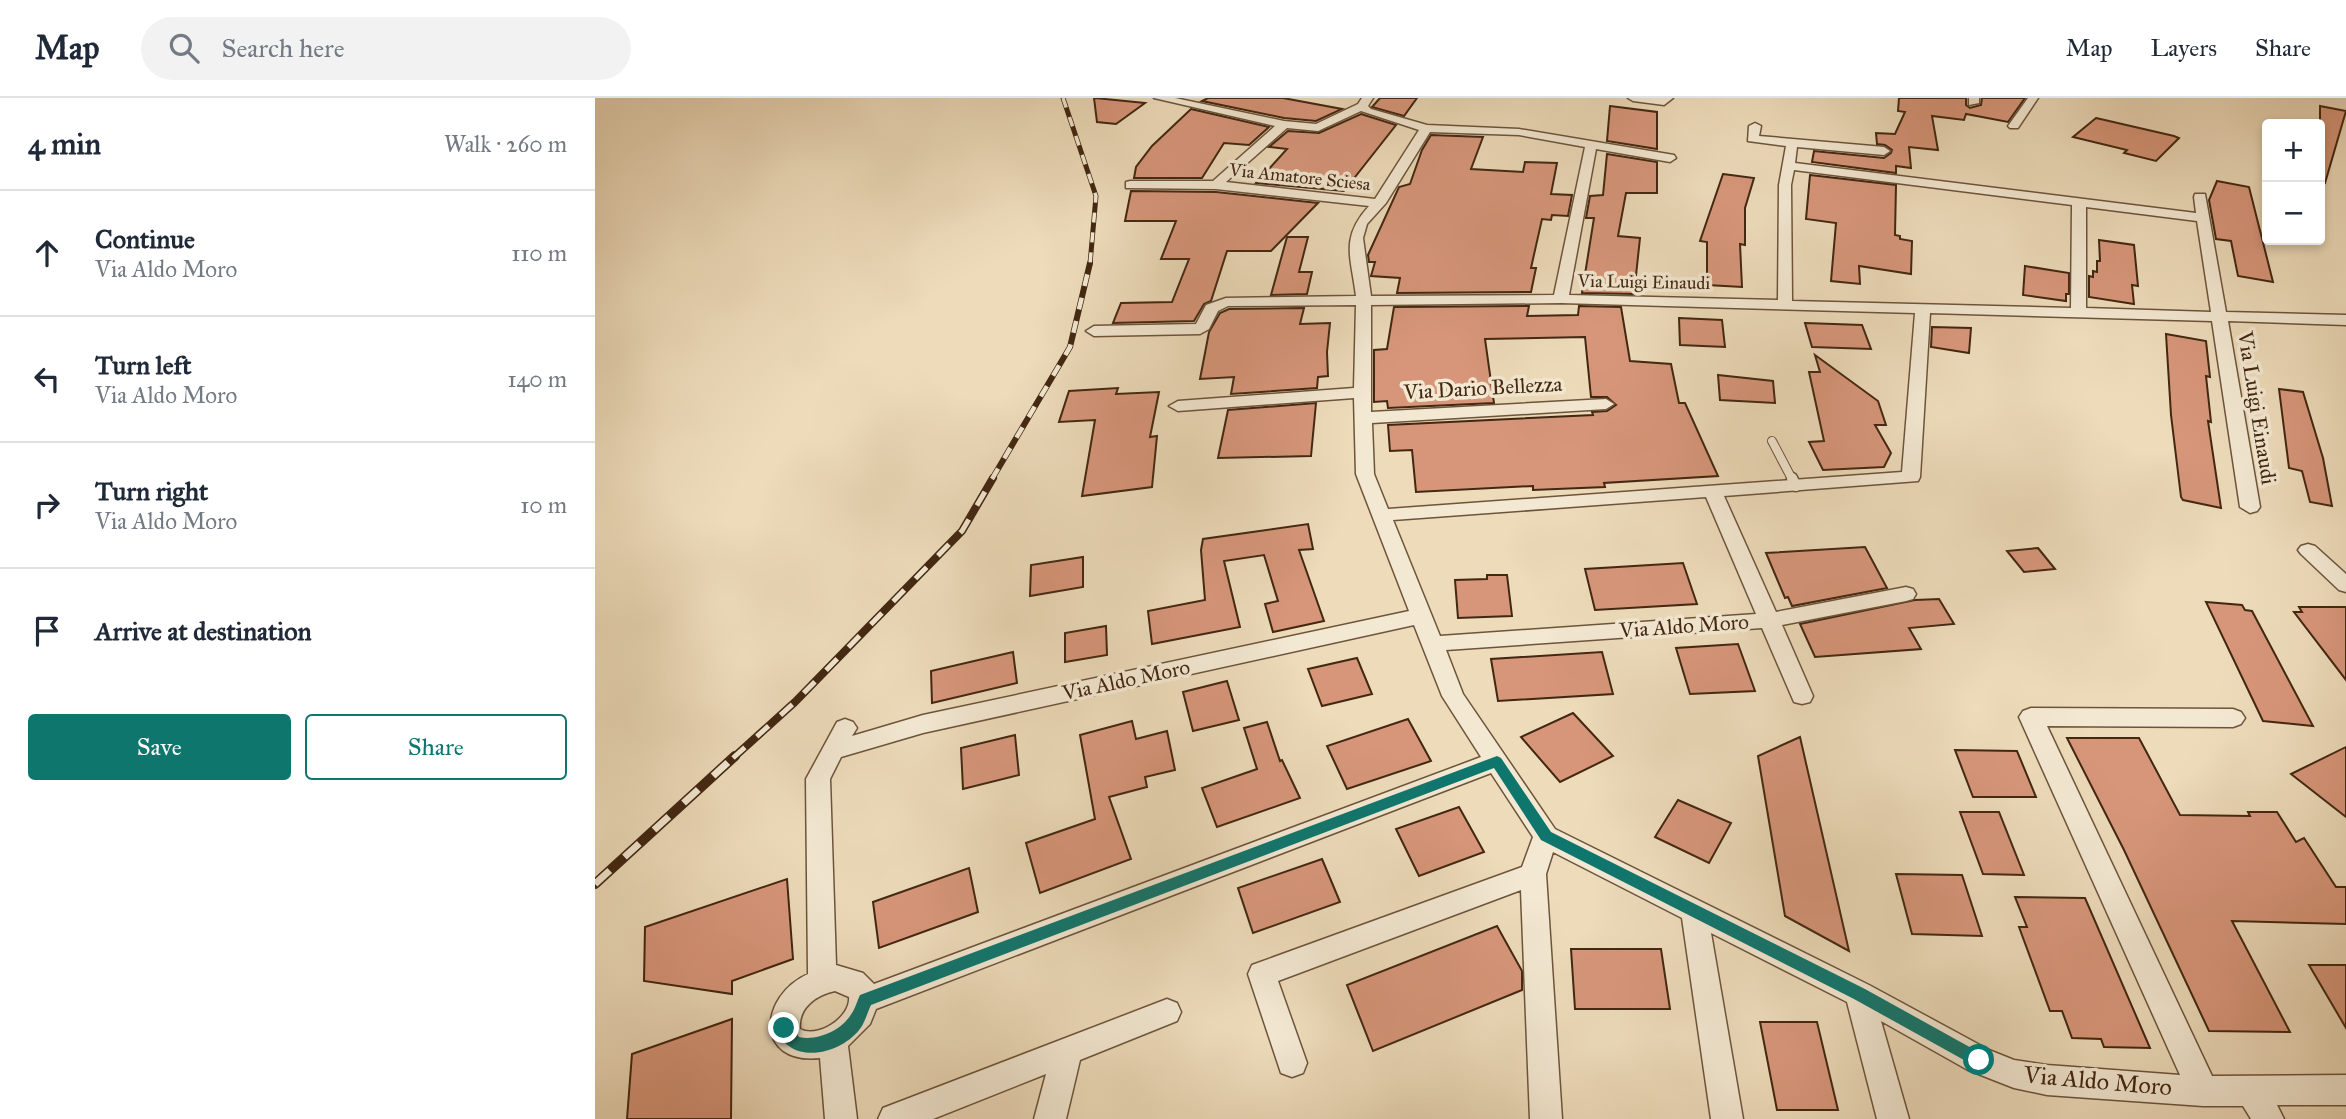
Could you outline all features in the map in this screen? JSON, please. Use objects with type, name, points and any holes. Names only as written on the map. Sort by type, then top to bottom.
[{"type":"street","points":[[1159,98],[1284,124],[1318,128],[1365,102],[1367,111],[1426,128],[1519,132],[1670,158]]},
{"type":"street","points":[[1633,98],[1664,102],[1668,98]]},
{"type":"street","points":[[2014,126],[2033,98]]},
{"type":"street","name":"Via Amatore Sciesa","points":[[1216,185],[1284,124]]},
{"type":"street","points":[[1755,126],[1752,139],[1884,151]]},
{"type":"street","points":[[1426,128],[1379,203],[1361,223],[1356,238],[1364,301],[1362,405],[1365,474],[1453,696],[1546,836],[1533,874],[1546,1119]]},
{"type":"street","points":[[1785,305],[1785,185],[1792,143]]},
{"type":"street","points":[[1562,299],[1591,145]]},
{"type":"street","points":[[1789,166],[2203,218]]},
{"type":"street","name":"Via Amatore Sciesa","points":[[1130,185],[1216,185],[1379,203]]},
{"type":"street","name":"Via Luigi Einaudi","points":[[2200,197],[2250,507]]},
{"type":"street","points":[[2078,313],[2079,202]]},
{"type":"street","name":"Via Luigi Einaudi","points":[[1364,301],[1562,299],[2346,320]]},
{"type":"street","points":[[1094,331],[1200,329],[1204,326],[1210,308],[1220,303],[1364,301]]},
{"type":"street","points":[[1381,515],[1911,477],[1923,309]]},
{"type":"street","name":"Via Dario Bellezza","points":[[1362,405],[1606,404]]},
{"type":"street","points":[[1178,406],[1362,405]]},
{"type":"street","name":"Via Aldo Moro","points":[[1713,492],[1802,696]]},
{"type":"street","points":[[2308,550],[2346,584]]},
{"type":"street","name":"Via Aldo Moro","points":[[1432,644],[1769,620],[1906,594]]},
{"type":"street","name":"Via Aldo Moro","points":[[833,751],[923,724],[1421,616]]},
{"type":"street","name":"Via Aldo Moro","points":[[2203,1091],[2031,717],[2233,718]]},
{"type":"street","points":[[822,981],[818,779],[845,727]]},
{"type":"street","points":[[865,1000],[1497,761]]},
{"type":"street","name":"Via Aldo Moro","points":[[1546,836],[1860,994],[1979,1060],[2014,1073],[2046,1080],[2203,1091],[2346,1090]]},
{"type":"street","points":[[1292,1063],[1262,974],[1533,874]]},
{"type":"street","points":[[1694,909],[1727,1119]]},
{"type":"street","points":[[847,978],[857,982],[863,990],[865,1000],[856,1022],[833,1041],[806,1046],[795,1043],[787,1037],[784,1028],[790,1006],[809,987],[822,981],[847,978]]},
{"type":"street","points":[[1860,994],[1893,1119]]},
{"type":"street","points":[[894,1119],[1167,1012]]},
{"type":"street","points":[[833,1041],[841,1119]]},
{"type":"street","points":[[1050,1119],[1067,1051]]},
{"type":"street","points":[[2252,1091],[2267,1119]]},
{"type":"lane","points":[[1772,441],[1796,486]]},
{"type":"building","points":[[1094,98],[1145,103],[1116,124],[1097,122]]},
{"type":"building","points":[[1208,98],[1283,98],[1342,109],[1316,121],[1284,118],[1202,101]]},
{"type":"building","points":[[1380,98],[1417,98],[1404,116],[1372,107]]},
{"type":"building","points":[[1899,98],[1966,98],[1966,105],[1970,108],[1981,105],[1982,98],[2025,98],[2008,122],[1966,114],[1964,120],[1932,116],[1938,150],[1909,147],[1911,168],[1896,166],[1896,173],[1812,162],[1814,151],[1884,158],[1891,153],[1892,150],[1885,145],[1877,144],[1876,133],[1895,134],[1905,112],[1898,111]]},
{"type":"building","points":[[1610,106],[1657,112],[1657,149],[1607,141]]},
{"type":"building","points":[[2320,106],[2346,111],[2325,183],[2325,119],[2320,119]]},
{"type":"building","points":[[1191,109],[1269,127],[1249,145],[1224,143],[1202,178],[1134,178],[1136,167],[1152,146]]},
{"type":"building","points":[[1361,114],[1396,125],[1344,191],[1256,183],[1287,149],[1269,147],[1288,131],[1319,133]]},
{"type":"building","points":[[2096,118],[2179,138],[2156,161],[2124,153],[2127,150],[2073,137]]},
{"type":"building","points":[[1431,135],[1483,137],[1471,169],[1523,172],[1525,162],[1557,163],[1551,194],[1572,195],[1568,216],[1552,215],[1551,220],[1542,219],[1531,268],[1536,268],[1531,292],[1397,293],[1400,278],[1371,276],[1375,262],[1369,262],[1368,255],[1399,187],[1410,184],[1422,150]]},
{"type":"building","points":[[1607,154],[1657,162],[1657,193],[1626,193],[1618,236],[1640,238],[1634,294],[1582,293],[1594,218],[1586,218],[1590,196],[1603,195]]},
{"type":"building","points":[[1723,174],[1754,178],[1745,208],[1745,245],[1740,244],[1742,287],[1707,285],[1707,242],[1700,241]]},
{"type":"building","points":[[1810,175],[1896,185],[1895,235],[1900,236],[1900,239],[1912,241],[1911,274],[1859,266],[1860,284],[1831,281],[1836,223],[1806,219]]},
{"type":"building","points":[[2217,181],[2249,187],[2273,282],[2238,276],[2231,241],[2216,239],[2209,200]]},
{"type":"building","points":[[1131,191],[1216,192],[1318,203],[1271,251],[1227,251],[1211,301],[1204,304],[1194,321],[1113,323],[1121,303],[1172,302],[1189,259],[1161,259],[1176,221],[1125,221]]},
{"type":"building","points":[[1287,237],[1308,237],[1299,272],[1312,272],[1307,294],[1271,295]]},
{"type":"building","points":[[2099,240],[2134,245],[2138,286],[2132,285],[2134,304],[2089,297],[2089,276],[2093,277],[2093,271],[2097,272],[2097,261],[2100,261]]},
{"type":"building","points":[[2025,266],[2069,273],[2069,294],[2066,294],[2066,301],[2023,295]]},
{"type":"building","points":[[1529,306],[1527,316],[1578,315],[1579,306],[1621,307],[1630,361],[1671,364],[1679,403],[1685,403],[1718,476],[1604,483],[1605,487],[1533,490],[1533,486],[1416,492],[1412,450],[1390,451],[1388,425],[1593,415],[1592,412],[1607,411],[1616,405],[1607,397],[1591,397],[1585,337],[1485,339],[1494,403],[1388,408],[1387,401],[1374,402],[1374,350],[1387,349],[1394,307]]},
{"type":"building","points":[[1304,308],[1300,324],[1330,323],[1328,376],[1318,377],[1317,388],[1231,394],[1234,377],[1200,379],[1209,332],[1220,313],[1229,309]]},
{"type":"building","points":[[1679,318],[1722,320],[1725,347],[1680,345]]},
{"type":"building","points":[[1805,323],[1862,325],[1871,349],[1812,347]]},
{"type":"building","points":[[1932,327],[1971,328],[1969,353],[1931,347]]},
{"type":"building","points":[[2166,334],[2206,341],[2210,377],[2206,376],[2211,422],[2208,421],[2221,508],[2183,500],[2181,497],[2171,415]]},
{"type":"building","points":[[1815,355],[1878,401],[1886,425],[1875,425],[1891,453],[1884,467],[1823,470],[1809,442],[1824,441],[1809,372],[1820,372]]},
{"type":"building","points":[[1718,375],[1773,381],[1775,403],[1720,400]]},
{"type":"building","points":[[1118,388],[1116,394],[1159,392],[1150,437],[1157,436],[1152,487],[1082,496],[1095,420],[1059,422],[1069,391]]},
{"type":"building","points":[[2279,389],[2303,392],[2323,458],[2332,506],[2310,502],[2302,471],[2289,468]]},
{"type":"building","points":[[1316,403],[1311,456],[1218,458],[1228,410]]},
{"type":"building","points":[[1308,524],[1313,549],[1299,550],[1324,621],[1273,632],[1265,604],[1278,601],[1264,555],[1224,561],[1240,627],[1152,644],[1148,611],[1205,600],[1201,550],[1203,539]]},
{"type":"building","points":[[1865,547],[1887,588],[1792,606],[1788,597],[1785,598],[1766,553]]},
{"type":"building","points":[[2038,548],[2055,569],[2024,572],[2007,551]]},
{"type":"building","points":[[1083,557],[1083,587],[1030,596],[1031,565]]},
{"type":"building","points":[[1683,563],[1697,604],[1595,610],[1585,569]]},
{"type":"building","points":[[1487,575],[1507,575],[1512,616],[1458,618],[1455,580],[1487,579]]},
{"type":"building","points":[[1939,599],[1954,624],[1909,628],[1921,649],[1815,657],[1800,624],[1915,600]]},
{"type":"building","points":[[2206,602],[2242,605],[2245,610],[2252,611],[2313,726],[2263,721]]},
{"type":"building","points":[[2299,607],[2346,607],[2346,680],[2294,612],[2302,612]]},
{"type":"building","points":[[1106,626],[1107,655],[1065,662],[1065,633]]},
{"type":"building","points":[[1738,644],[1755,691],[1690,694],[1676,648]]},
{"type":"building","points":[[1013,652],[1017,683],[932,703],[931,671]]},
{"type":"building","points":[[1602,652],[1613,694],[1498,701],[1491,659]]},
{"type":"building","points":[[1357,658],[1372,694],[1322,706],[1308,669]]},
{"type":"building","points":[[1227,681],[1239,720],[1193,731],[1183,692]]},
{"type":"building","points":[[1573,713],[1613,756],[1560,782],[1521,737]]},
{"type":"building","points":[[1408,719],[1431,761],[1347,789],[1327,746]]},
{"type":"building","points":[[1132,721],[1136,739],[1167,731],[1175,770],[1145,777],[1147,787],[1109,797],[1131,859],[1040,893],[1026,843],[1095,819],[1080,735]]},
{"type":"building","points":[[1267,722],[1280,761],[1282,760],[1300,798],[1217,827],[1202,788],[1257,769],[1244,728]]},
{"type":"building","points":[[1015,735],[1019,775],[963,789],[961,748]]},
{"type":"building","points":[[1800,737],[1849,951],[1785,916],[1758,756]]},
{"type":"building","points":[[2067,738],[2139,738],[2180,815],[2250,816],[2248,812],[2277,812],[2296,842],[2304,838],[2336,887],[2346,887],[2346,924],[2232,921],[2290,1032],[2209,1031],[2124,850]]},
{"type":"building","points":[[2346,747],[2346,817],[2291,774]]},
{"type":"building","points":[[1955,750],[2017,751],[2036,797],[1973,797]]},
{"type":"building","points":[[1678,800],[1731,823],[1709,863],[1655,837]]},
{"type":"building","points":[[1459,807],[1484,852],[1419,876],[1396,829]]},
{"type":"building","points":[[1960,812],[1999,812],[2024,875],[1983,874]]},
{"type":"building","points":[[1322,859],[1340,902],[1253,933],[1238,888]]},
{"type":"building","points":[[969,868],[978,912],[879,948],[873,902]]},
{"type":"building","points":[[1896,874],[1962,875],[1982,936],[1912,934]]},
{"type":"building","points":[[787,879],[793,959],[732,981],[732,994],[644,981],[645,927]]},
{"type":"building","points":[[2015,897],[2085,898],[2150,1048],[2104,1047],[2101,1039],[2072,1038],[2062,1011],[2050,1011],[2019,927],[2027,927]]},
{"type":"building","points":[[1497,926],[1522,971],[1522,990],[1373,1051],[1347,985]]},
{"type":"building","points":[[1571,949],[1661,949],[1670,1009],[1575,1009]]},
{"type":"building","points":[[2309,965],[2346,965],[2346,1028]]},
{"type":"building","points":[[732,1019],[731,1119],[627,1119],[632,1054]]},
{"type":"building","points":[[1760,1022],[1817,1022],[1838,1110],[1777,1110]]},
{"type":"railway","points":[[1063,98],[1096,196],[1090,264]]},
{"type":"railway","points":[[992,479],[1070,347],[1090,263]]},
{"type":"railway","points":[[733,758],[795,702],[962,531],[993,478]]},
{"type":"railway","points":[[595,884],[735,756]]},
{"type":"route","points":[[784,1028],[787,1037],[806,1046],[833,1041],[856,1022],[865,1000],[1497,761],[1546,836],[1860,994],[1979,1060]]}]
